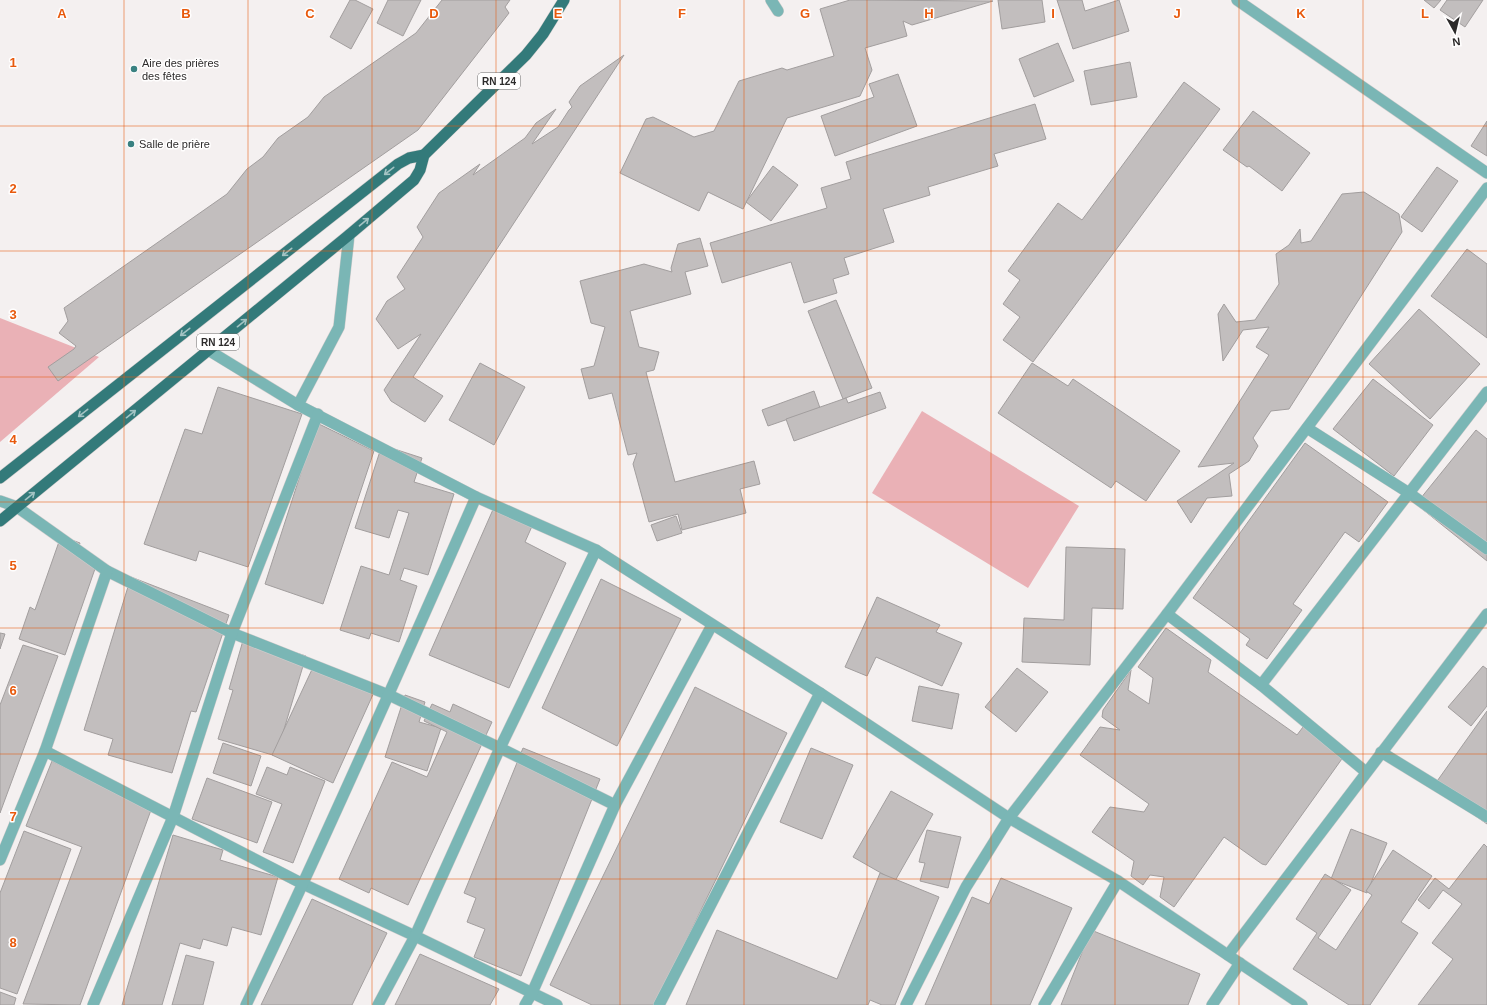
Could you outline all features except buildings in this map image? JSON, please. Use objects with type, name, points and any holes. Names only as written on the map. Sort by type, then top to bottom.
[{"type":"main road","name":"RN 124","points":[[0,521],[414,180],[420,170],[424,155],[526,55],[543,34],[564,0]]},
{"type":"main road","name":"RN 124","points":[[0,478],[398,164],[408,158],[424,155]]},
{"type":"street","points":[[771,0],[778,11]]},
{"type":"street","points":[[1237,0],[1487,173]]},
{"type":"street","points":[[906,1005],[966,887],[1009,818],[1168,614],[1487,188]]},
{"type":"street","points":[[298,405],[339,326],[349,235]]},
{"type":"street","points":[[208,350],[298,405],[476,497],[596,550],[820,693],[1009,818],[1118,881],[1302,1005]]},
{"type":"street","points":[[1261,684],[1487,392]]},
{"type":"street","points":[[93,1005],[173,817],[232,633],[318,414]]},
{"type":"street","points":[[1307,428],[1408,493],[1487,550]]},
{"type":"street","points":[[246,1005],[389,695],[476,497]]},
{"type":"street","points":[[0,501],[17,507],[107,571],[232,633],[389,695],[615,805]]},
{"type":"street","points":[[378,1005],[415,936],[500,748],[596,550]]},
{"type":"street","points":[[0,860],[45,751],[107,571]]},
{"type":"street","points":[[1168,614],[1261,684],[1366,772]]},
{"type":"street","points":[[1228,955],[1487,614]]},
{"type":"street","points":[[525,1005],[532,993],[615,805],[712,625]]},
{"type":"street","points":[[659,1005],[820,693]]},
{"type":"street","points":[[45,751],[303,884],[415,936],[557,1005]]},
{"type":"street","points":[[1381,752],[1487,817]]},
{"type":"street","points":[[1044,1005],[1118,881]]},
{"type":"street","points":[[1212,1005],[1240,963]]},
{"type":"shaded area","points":[[0,318],[99,357],[0,442]]},
{"type":"shaded area","points":[[922,411],[1079,506],[1028,588],[872,493]]},
{"type":"place","name":"Aire des prières des fêtes","points":[[134,69]]},
{"type":"place","name":"Salle de prière","points":[[131,144]]}]
